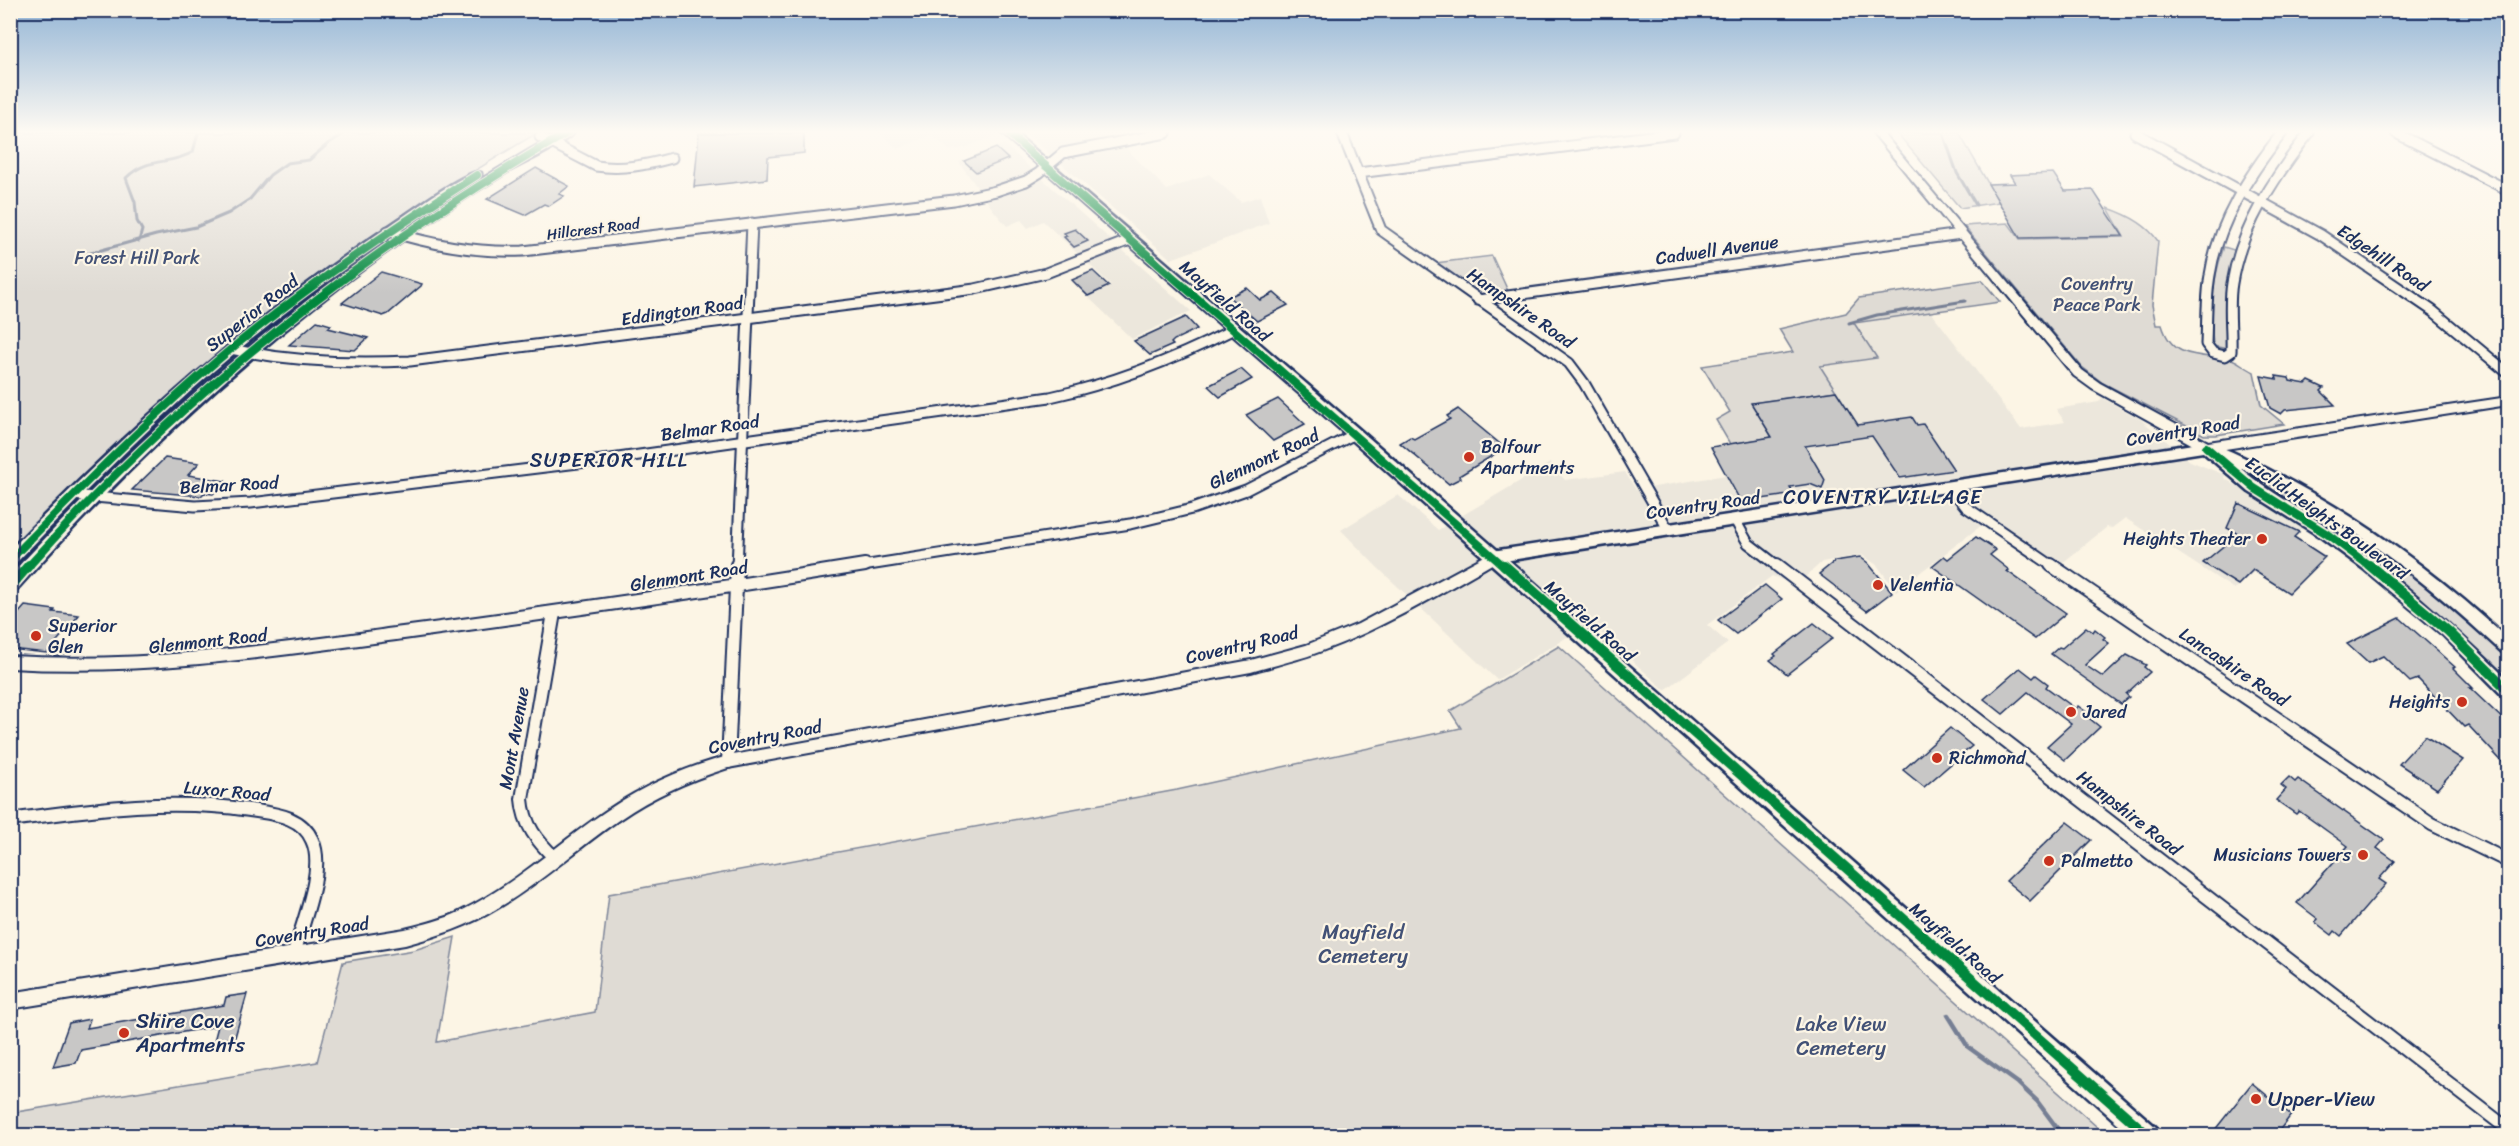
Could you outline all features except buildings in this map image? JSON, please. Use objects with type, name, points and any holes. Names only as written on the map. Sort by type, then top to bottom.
[{"type":"main road","name":"Superior Road","points":[[10,560],[72,495],[231,349],[388,231],[462,186]]},
{"type":"main road","name":"Superior Road","points":[[10,586],[93,497],[174,419],[249,353],[402,236],[474,186]]},
{"type":"main road","name":"Mayfield Road","points":[[1070,186],[1232,330],[1355,434],[2149,1136]]},
{"type":"main road","name":"Coventry Road","points":[[1492,557],[2206,447]]},
{"type":"main road","name":"Euclid Heights Boulevard","points":[[2206,447],[2268,474],[2349,520],[2412,565],[2508,648]]},
{"type":"main road","name":"Euclid Heights Boulevard","points":[[2206,447],[2254,488],[2327,534],[2370,566],[2448,631],[2508,690]]},
{"type":"street","name":"Hillcrest Road","points":[[388,231],[456,250],[501,253],[970,197],[1008,186]]},
{"type":"street","name":"Hampshire Road","points":[[1363,186],[1381,230],[1569,363],[1577,372],[1668,529]]},
{"type":"street","name":"Euclid Heights Boulevard","points":[[1922,186],[2078,373],[2096,386],[2206,447]]},
{"type":"street","name":"Edgehill Road","points":[[2234,186],[2320,235],[2384,277],[2433,311],[2508,373]]},
{"type":"street","points":[[2244,186],[2221,238],[2210,274],[2206,344],[2214,354],[2225,356],[2231,352],[2232,283],[2241,254],[2271,186]]},
{"type":"street","points":[[728,762],[734,585],[752,223]]},
{"type":"street","name":"Cadwell Avenue","points":[[1478,300],[1961,234]]},
{"type":"street","name":"Eddington Road","points":[[231,349],[307,362],[410,362],[1000,284],[1064,267],[1130,240]]},
{"type":"street","name":"Belmar Road","points":[[72,495],[195,506],[251,503],[742,440],[1081,391],[1156,368],[1232,330]]},
{"type":"street","name":"Coventry Road","points":[[2206,447],[2508,401]]},
{"type":"street","name":"Glenmont Road","points":[[10,662],[74,666],[162,663],[554,613],[1130,524],[1192,509],[1246,490],[1355,434]]},
{"type":"street","name":"Lancashire Road","points":[[1950,487],[1966,507],[1981,518],[2432,824],[2508,861]]},
{"type":"street","name":"Hampshire Road","points":[[1735,520],[1748,543],[2508,1129]]},
{"type":"street","name":"Coventry Road","points":[[10,1001],[405,937],[444,927],[475,914],[503,898],[616,813],[672,781],[728,762],[1251,666],[1286,657],[1316,648],[1382,618],[1492,557]]},
{"type":"street","name":"Mont Avenue","points":[[554,613],[522,799],[525,822],[555,858]]},
{"type":"street","name":"Luxor Road","points":[[10,820],[126,805],[166,804],[214,805],[283,815],[302,825],[312,840],[317,855],[317,870],[294,954]]},
{"type":"shaded area","points":[[976,186],[1051,186],[1191,311],[1132,339],[1088,297],[1111,285],[1043,221],[1028,228],[1021,220],[1007,226]]},
{"type":"shaded area","points":[[1088,186],[1164,186],[1167,190],[1176,186],[1223,186],[1241,202],[1260,196],[1269,223],[1171,259]]},
{"type":"shaded area","points":[[1931,312],[2021,429],[2065,422],[2056,409],[2099,402],[2102,398],[2140,419],[2190,461],[2225,475],[2224,478],[2303,527],[2234,589],[2125,518],[2112,528],[2107,527],[2061,564],[1991,518],[1896,591],[1877,565],[1862,555],[1822,562],[1804,578],[1797,569],[1783,580],[1772,576],[1707,625],[1728,643],[1665,690],[1590,623],[1497,680],[1341,530],[1398,495],[1438,530],[1550,463],[1565,480],[1625,472],[1636,490],[1726,475],[1711,447],[1772,437],[1751,403],[1836,391],[1820,366],[1853,323]]},
{"type":"green space","name":"Forest Hill Park","points":[[10,186],[451,186],[325,272],[194,375],[71,488],[11,550]]},
{"type":"green space","points":[[1942,186],[1990,186],[1999,202],[1960,208]]},
{"type":"green space","name":"Coventry Peace Park","points":[[2108,208],[2136,221],[2158,241],[2152,305],[2156,325],[2162,325],[2171,342],[2183,352],[2232,359],[2254,372],[2261,405],[2284,424],[2204,435],[2103,383],[2082,367],[1964,226],[2008,223],[2020,239],[2124,237]]},
{"type":"green space","points":[[2224,247],[2237,251],[2225,313],[2227,349],[2213,346],[2212,333],[2214,283]]},
{"type":"green space","points":[[1492,256],[1508,291],[1480,294],[1435,263]]},
{"type":"green space","points":[[1982,280],[2000,302],[1854,323],[1877,358],[1820,366],[1836,391],[1752,403],[1772,437],[1730,444],[1716,420],[1730,412],[1702,366],[1793,352],[1779,329],[1846,313],[1859,298]]},
{"type":"green space","points":[[2251,473],[2270,481],[2321,510],[2321,518],[2310,518],[2247,478]]},
{"type":"green space","points":[[2352,535],[2365,537],[2459,610],[2508,656],[2508,683],[2462,638],[2351,547],[2349,538]]},
{"type":"green space","name":"Mayfield Cemetery","points":[[1559,646],[2106,1135],[11,1135],[11,1113],[317,1062],[343,962],[414,950],[455,937],[437,1042],[595,1012],[609,894],[1177,790],[1461,728],[1450,711]]},
{"type":"waterway","points":[[129,186],[135,202],[137,221],[142,230],[139,240]]},
{"type":"waterway","points":[[139,240],[196,227],[229,213],[250,199],[260,186]]},
{"type":"waterway","points":[[1965,186],[1976,205]]},
{"type":"waterway","points":[[76,257],[139,240]]},
{"type":"waterway","points":[[1849,323],[1877,315],[1965,301]]},
{"type":"waterway","points":[[1948,1015],[1968,1047],[2018,1083],[2037,1101],[2063,1136]]},
{"type":"cycle path","points":[[10,560],[118,451],[231,349],[351,258],[459,186]]},
{"type":"cycle path","points":[[10,587],[93,496],[147,444],[259,345],[377,253],[476,186]]},
{"type":"cycle path","points":[[1070,186],[1355,434],[2149,1136]]},
{"type":"cycle path","points":[[2206,447],[2254,488],[2327,534],[2370,566],[2448,631],[2508,690]]},
{"type":"place","name":"Balfour Apartments","points":[[1469,457]]},
{"type":"place","name":"Heights Theater","points":[[2262,539]]},
{"type":"place","name":"Velentia","points":[[1878,585]]},
{"type":"place","name":"Superior Glen","points":[[36,636]]},
{"type":"place","name":"Heights","points":[[2462,702]]},
{"type":"place","name":"Jared","points":[[2071,712]]},
{"type":"place","name":"Richmond","points":[[1937,758]]},
{"type":"place","name":"Musicians Towers","points":[[2363,855]]},
{"type":"place","name":"Palmetto","points":[[2049,861]]},
{"type":"place","name":"Shire Cove Apartments","points":[[124,1033]]},
{"type":"place","name":"Upper-View","points":[[2256,1099]]},
{"type":"district","name":"SUPERIOR HILL","points":[[609,460]]},
{"type":"district","name":"COVENTRY VILLAGE","points":[[1883,497]]},
{"type":"park label","name":"Lake View Cemetery","points":[[1841,1036]]}]
